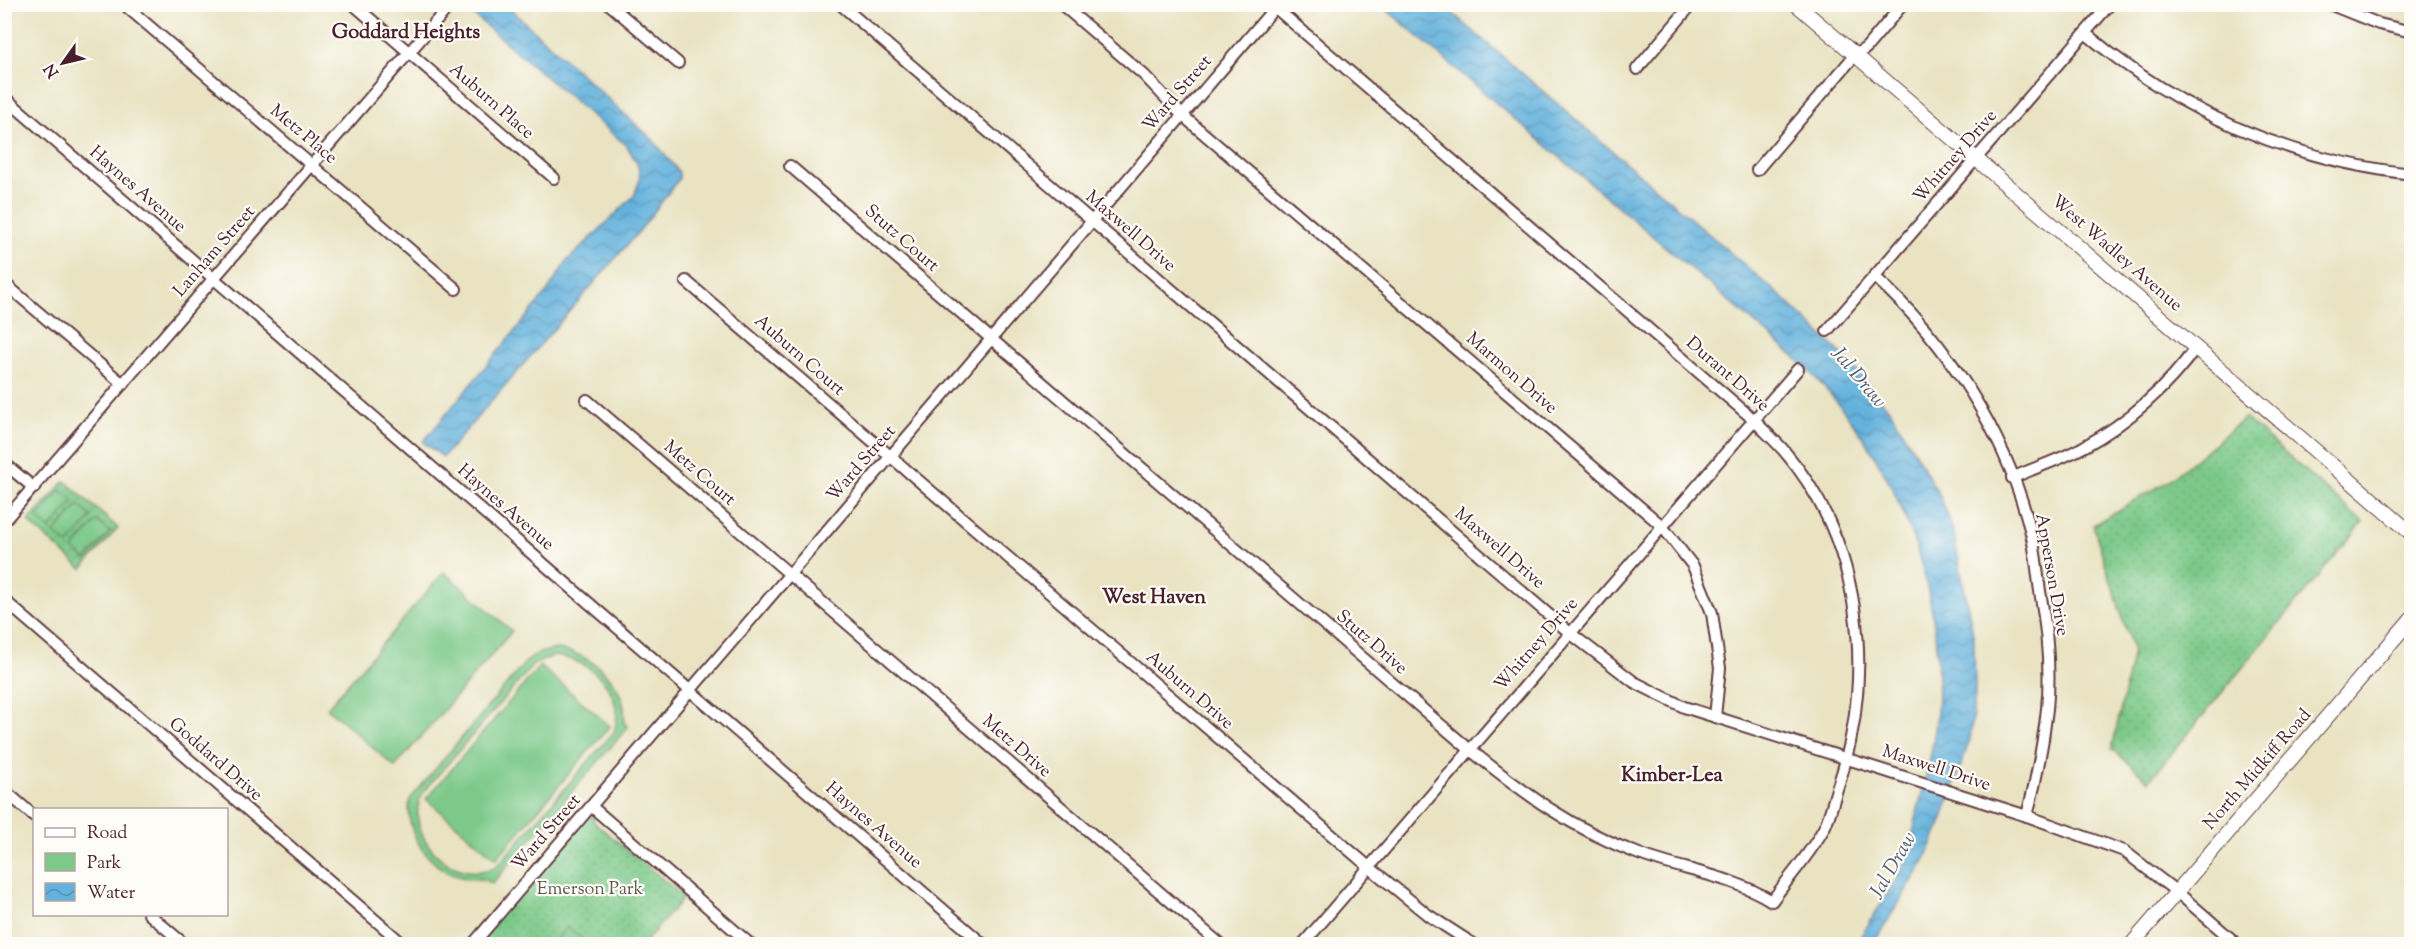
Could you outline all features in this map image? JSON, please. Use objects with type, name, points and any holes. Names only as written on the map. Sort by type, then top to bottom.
[{"type":"main road","name":"West Wadley Avenue","points":[[1796,4],[2412,534]]},
{"type":"main road","name":"North Midkiff Road","points":[[2132,945],[2412,618]]},
{"type":"street","name":"Auburn Place","points":[[353,4],[554,178]]},
{"type":"street","name":"Lanham Street","points":[[4,521],[451,4]]},
{"type":"street","points":[[609,4],[678,63]]},
{"type":"street","name":"Maxwell Drive","points":[[840,4],[1570,633],[1634,682],[1684,707],[1914,779],[2124,851],[2177,892],[2237,945]]},
{"type":"street","name":"Marmon Drive","points":[[1061,4],[1144,75],[1182,115],[1661,525],[1693,566],[1712,613],[1720,668],[1715,717]]},
{"type":"street","points":[[1637,69],[1692,4]]},
{"type":"street","points":[[1757,170],[1855,55],[1866,48],[1903,4]]},
{"type":"street","name":"Whitney Drive","points":[[1827,331],[2110,4]]},
{"type":"street","points":[[2329,4],[2379,24],[2412,32]]},
{"type":"street","name":"Ward Street","points":[[473,945],[1274,6]]},
{"type":"street","name":"Durant Drive","points":[[1274,6],[1753,419],[1785,452],[1812,491],[1834,533],[1849,578],[1860,656],[1857,715],[1847,758],[1824,827],[1772,901]]},
{"type":"street","name":"Metz Place","points":[[128,8],[456,290]]},
{"type":"street","points":[[2085,33],[2188,105],[2234,128],[2292,150],[2342,163],[2412,174]]},
{"type":"street","name":"Haynes Avenue","points":[[4,98],[983,945]]},
{"type":"street","name":"Stutz Court","points":[[790,166],[991,338]]},
{"type":"street","name":"Apperson Drive","points":[[1874,276],[1918,321],[1958,371],[1990,428],[2012,478],[2031,533],[2047,633],[2047,707],[2038,771],[2027,816]]},
{"type":"street","name":"Auburn Court","points":[[686,280],[890,456]]},
{"type":"street","points":[[4,282],[123,384]]},
{"type":"street","name":"Stutz Drive","points":[[991,338],[1469,749],[1535,801],[1596,837],[1641,855],[1728,879],[1772,901]]},
{"type":"street","points":[[2012,478],[2085,446],[2128,417],[2176,373],[2196,347]]},
{"type":"street","name":"Whitney Drive","points":[[1304,945],[1661,525],[1798,369]]},
{"type":"street","name":"Metz Court","points":[[587,400],[790,574]]},
{"type":"street","name":"Auburn Drive","points":[[890,456],[1369,867],[1428,915],[1473,945]]},
{"type":"street","points":[[4,463],[34,488]]},
{"type":"street","name":"Metz Drive","points":[[790,574],[1220,945]]},
{"type":"street","name":"Goddard Drive","points":[[4,600],[403,945]]},
{"type":"street","points":[[4,790],[33,815]]},
{"type":"street","points":[[591,806],[750,945]]},
{"type":"street","points":[[150,916],[184,945]]},
{"type":"green space","points":[[2245,418],[2363,522],[2149,781],[2112,749],[2133,651],[2093,525],[2170,480]]},
{"type":"green space","points":[[65,481],[118,528],[82,569],[28,522]]},
{"type":"green space","points":[[61,490],[74,501],[50,529],[37,518]]},
{"type":"green space","points":[[79,505],[92,517],[68,545],[54,533]]},
{"type":"green space","points":[[97,521],[110,532],[86,560],[73,549]]},
{"type":"green space","points":[[444,572],[512,631],[395,767],[327,708]]},
{"type":"green space","points":[[556,649],[582,657],[594,664],[614,684],[624,709],[624,723],[628,727],[492,884],[485,880],[469,879],[452,874],[441,868],[422,849],[411,825],[410,799],[524,664],[536,654]],"holes":[[[553,656],[567,658],[592,670],[610,691],[617,717],[614,732],[498,865],[481,871],[465,870],[449,864],[436,854],[425,840],[419,825],[418,808],[423,792],[533,665]]]},
{"type":"green space","points":[[540,666],[610,726],[496,859],[426,799]]},
{"type":"green space","name":"Emerson Park","points":[[591,806],[594,822],[684,897],[643,944],[473,944]]},
{"type":"green space","points":[[567,927],[585,941],[583,944],[553,944]]},
{"type":"water","points":[[466,5],[506,5],[653,140],[679,172],[679,179],[641,229],[443,457],[423,442],[548,291],[566,262],[634,196],[640,179],[638,165],[627,146],[464,7]]},
{"type":"water","name":"Jal Draw","points":[[1381,5],[1443,5],[1783,298],[1844,356],[1892,413],[1940,496],[1953,530],[1974,639],[1975,695],[1970,739],[1942,821],[1924,863],[1873,944],[1856,944],[1892,887],[1908,854],[1932,749],[1938,688],[1936,642],[1929,596],[1918,552],[1902,509],[1881,468],[1857,429],[1829,393],[1797,359]]},
{"type":"district","name":"Goddard Heights","points":[[406,33]]},
{"type":"district","name":"West Haven","points":[[1154,598]]},
{"type":"district","name":"Kimber-Lea","points":[[1672,776]]}]
